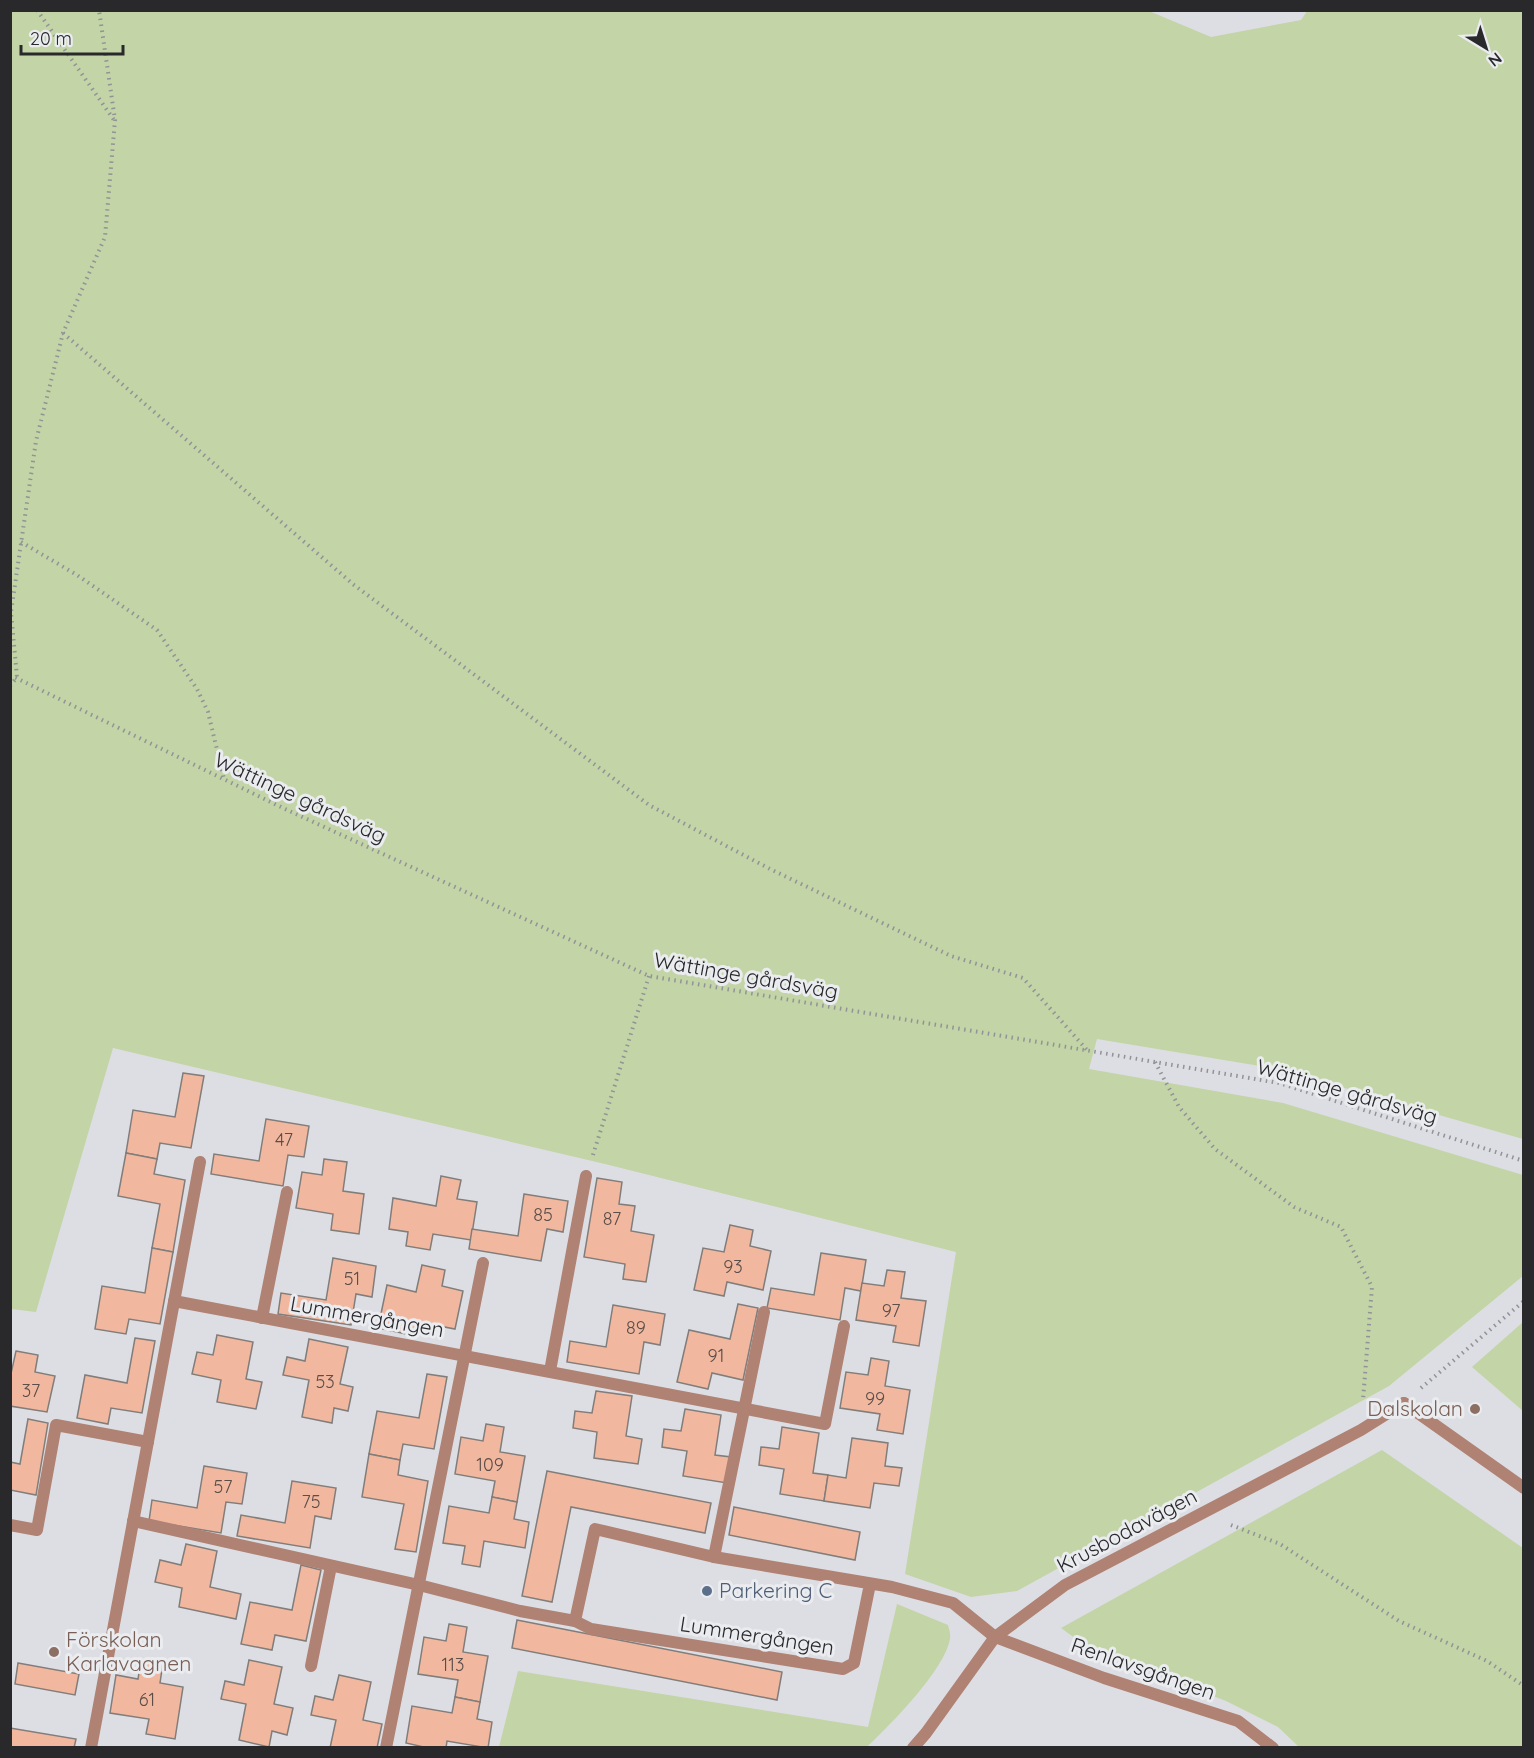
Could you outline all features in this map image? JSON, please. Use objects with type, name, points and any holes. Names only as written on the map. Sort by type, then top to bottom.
[{"type":"street","points":[[91,1748],[200,1162]]},
{"type":"street","points":[[550,1371],[586,1176]]},
{"type":"street","name":"Lummergången","points":[[262,1318],[287,1192]]},
{"type":"street","name":"Lummergången","points":[[386,1748],[483,1263]]},
{"type":"street","name":"Lummergången","points":[[174,1301],[825,1424],[844,1326]]},
{"type":"street","points":[[714,1557],[764,1312]]},
{"type":"street","points":[[1404,1402],[1524,1488]]},
{"type":"street","name":"Krusbodavägen","points":[[913,1748],[995,1637],[1065,1585],[1361,1430],[1404,1402]]},
{"type":"street","points":[[10,1525],[37,1530],[56,1425],[148,1442]]},
{"type":"street","name":"Lummergången","points":[[133,1521],[419,1585],[520,1611],[575,1621],[591,1629],[843,1669],[854,1663],[870,1584]]},
{"type":"street","points":[[575,1621],[594,1529],[714,1557],[892,1587],[953,1603],[995,1637]]},
{"type":"street","points":[[311,1666],[331,1566]]},
{"type":"street","name":"Renlavsgången","points":[[995,1637],[1104,1678],[1238,1721],[1273,1748]]},
{"type":"path","points":[[37,10],[115,120]]},
{"type":"path","points":[[10,686],[17,678],[11,612],[36,441],[63,333],[105,237],[115,120],[99,10]]},
{"type":"path","points":[[63,333],[354,585],[649,805],[770,869],[951,956],[1023,978],[1088,1050]]},
{"type":"path","points":[[21,542],[77,575],[158,630],[197,689],[208,712],[224,779]]},
{"type":"path","name":"Wättinge gårdsväg","points":[[10,675],[285,809],[649,976],[1279,1083],[1524,1161]]},
{"type":"path","points":[[586,1176],[649,976]]},
{"type":"path","points":[[1155,1062],[1179,1107],[1215,1149],[1294,1207],[1341,1227],[1372,1287],[1361,1430]]},
{"type":"path","points":[[1404,1402],[1524,1301]]},
{"type":"path","points":[[1200,1514],[1280,1544],[1399,1621],[1486,1661],[1524,1686]]},
{"type":"green space","points":[[11,11],[1149,11],[1211,37],[1301,20],[1307,11],[1523,11],[1523,1139],[1278,1069],[1097,1039],[1089,1069],[1283,1103],[1523,1175],[1523,1276],[1389,1386],[1017,1591],[971,1597],[905,1574],[956,1252],[605,1164],[113,1048],[36,1312],[11,1309]]},
{"type":"green space","points":[[1523,1322],[1523,1411],[1472,1367]]},
{"type":"green space","points":[[1382,1450],[1523,1548],[1523,1747],[1299,1747],[1278,1727],[1226,1701],[1090,1649],[1061,1628]]},
{"type":"green space","points":[[897,1604],[948,1625],[950,1639],[938,1666],[915,1697],[867,1747],[499,1747],[518,1671],[868,1727]]},
{"type":"building","points":[[183,1073],[204,1076],[191,1148],[160,1143],[157,1159],[126,1153],[133,1110],[175,1117]]},
{"type":"building","points":[[266,1119],[309,1126],[304,1157],[288,1155],[283,1186],[211,1174],[214,1154],[259,1161]]},
{"type":"building","points":[[126,1153],[157,1159],[154,1174],[185,1180],[173,1252],[152,1248],[160,1204],[118,1196]]},
{"type":"building","points":[[324,1159],[347,1162],[343,1191],[364,1194],[359,1234],[331,1230],[333,1214],[296,1208],[302,1172],[322,1175]]},
{"type":"building","points":[[441,1176],[461,1180],[457,1199],[477,1202],[471,1240],[433,1234],[430,1250],[406,1246],[408,1232],[389,1229],[393,1198],[436,1206]]},
{"type":"building","points":[[597,1178],[622,1182],[619,1204],[635,1206],[631,1231],[654,1235],[646,1282],[623,1279],[625,1264],[584,1257]]},
{"type":"building","points":[[524,1194],[568,1201],[563,1232],[547,1229],[541,1261],[469,1249],[472,1229],[518,1236]]},
{"type":"building","points":[[730,1225],[753,1230],[750,1246],[771,1251],[763,1290],[727,1282],[724,1296],[694,1290],[703,1248],[724,1252]]},
{"type":"building","points":[[152,1248],[173,1252],[160,1324],[129,1319],[126,1334],[95,1329],[102,1286],[145,1293]]},
{"type":"building","points":[[821,1253],[866,1260],[861,1291],[845,1288],[840,1320],[767,1308],[771,1288],[814,1295]]},
{"type":"building","points":[[333,1258],[376,1266],[372,1297],[356,1294],[351,1325],[278,1314],[281,1293],[326,1300]]},
{"type":"building","points":[[422,1265],[445,1270],[442,1286],[463,1291],[455,1329],[419,1322],[416,1336],[378,1328],[387,1285],[416,1292]]},
{"type":"building","points":[[887,1270],[905,1272],[901,1298],[926,1301],[919,1346],[893,1342],[896,1326],[856,1320],[862,1283],[884,1286]]},
{"type":"building","points":[[738,1304],[758,1308],[743,1380],[712,1373],[708,1389],[677,1382],[689,1330],[730,1339]]},
{"type":"building","points":[[613,1305],[665,1314],[660,1345],[644,1342],[639,1374],[567,1362],[570,1341],[606,1347]]},
{"type":"building","points":[[217,1335],[253,1342],[246,1379],[262,1382],[256,1409],[217,1402],[221,1380],[192,1374],[197,1352],[213,1355]]},
{"type":"building","points":[[135,1338],[155,1341],[142,1413],[111,1408],[108,1424],[77,1418],[85,1375],[127,1383]]},
{"type":"building","points":[[309,1339],[348,1347],[340,1384],[353,1387],[348,1411],[334,1408],[332,1423],[302,1417],[309,1380],[283,1375],[287,1357],[305,1361]]},
{"type":"building","points":[[16,1351],[38,1355],[35,1372],[55,1376],[47,1412],[10,1406],[10,1378]]},
{"type":"building","points":[[871,1358],[889,1361],[885,1386],[910,1390],[903,1434],[877,1430],[880,1414],[840,1408],[846,1372],[868,1375]]},
{"type":"building","points":[[427,1374],[447,1377],[434,1449],[403,1444],[400,1460],[369,1454],[377,1411],[419,1418]]},
{"type":"building","points":[[596,1391],[632,1396],[626,1436],[642,1439],[638,1464],[594,1458],[597,1432],[573,1428],[575,1411],[592,1413]]},
{"type":"building","points":[[685,1409],[721,1415],[715,1455],[731,1457],[727,1483],[683,1476],[687,1451],[662,1447],[664,1429],[681,1431]]},
{"type":"building","points":[[28,1419],[48,1423],[36,1495],[10,1490],[10,1462],[20,1464]]},
{"type":"building","points":[[486,1424],[504,1427],[500,1452],[525,1456],[517,1502],[492,1497],[495,1481],[455,1474],[461,1437],[483,1441]]},
{"type":"building","points":[[782,1427],[819,1433],[813,1473],[828,1475],[824,1501],[780,1494],[784,1469],[759,1465],[761,1447],[779,1449]]},
{"type":"building","points":[[852,1438],[888,1443],[885,1466],[902,1468],[899,1486],[874,1483],[870,1508],[824,1501],[828,1475],[846,1478]]},
{"type":"building","points":[[369,1454],[400,1460],[398,1475],[428,1481],[416,1552],[395,1549],[404,1504],[362,1497]]},
{"type":"building","points":[[204,1466],[247,1473],[242,1504],[226,1502],[221,1533],[149,1521],[152,1500],[197,1508]]},
{"type":"building","points":[[547,1471],[711,1503],[705,1533],[571,1507],[552,1602],[522,1596]]},
{"type":"building","points":[[292,1481],[336,1488],[331,1519],[315,1516],[310,1548],[237,1536],[241,1515],[285,1523]]},
{"type":"building","points":[[492,1497],[517,1502],[514,1519],[529,1522],[525,1548],[484,1541],[480,1567],[462,1564],[465,1546],[443,1543],[449,1506],[489,1513]]},
{"type":"building","points":[[734,1507],[860,1532],[855,1560],[729,1535]]},
{"type":"building","points":[[186,1544],[217,1551],[210,1587],[241,1594],[236,1619],[179,1607],[182,1588],[155,1582],[160,1560],[181,1565]]},
{"type":"building","points":[[301,1565],[321,1570],[306,1641],[275,1635],[272,1650],[241,1644],[250,1602],[292,1610]]},
{"type":"building","points":[[517,1620],[782,1672],[777,1700],[512,1648]]},
{"type":"building","points":[[449,1624],[467,1627],[463,1652],[488,1656],[480,1702],[455,1697],[458,1680],[418,1674],[424,1637],[446,1641]]},
{"type":"building","points":[[141,1660],[163,1663],[160,1683],[183,1687],[175,1739],[146,1734],[149,1719],[110,1713],[116,1675],[138,1679]]},
{"type":"building","points":[[249,1660],[282,1667],[274,1704],[293,1708],[287,1735],[272,1731],[269,1747],[239,1740],[246,1704],[221,1699],[225,1681],[244,1685]]},
{"type":"building","points":[[18,1663],[79,1674],[75,1695],[15,1684]]},
{"type":"building","points":[[339,1675],[371,1682],[363,1720],[382,1724],[377,1748],[330,1748],[336,1720],[311,1715],[315,1696],[333,1700]]},
{"type":"building","points":[[455,1697],[480,1702],[477,1719],[492,1722],[488,1748],[447,1741],[446,1748],[428,1748],[406,1743],[412,1706],[452,1713]]},
{"type":"building","points":[[10,1728],[76,1739],[74,1748],[10,1748]]},
{"type":"place","name":"Dalskolan","points":[[1475,1409]]},
{"type":"place","name":"Parkering C","points":[[707,1591]]},
{"type":"place","name":"Förskolan Karlavagnen","points":[[54,1652]]}]
